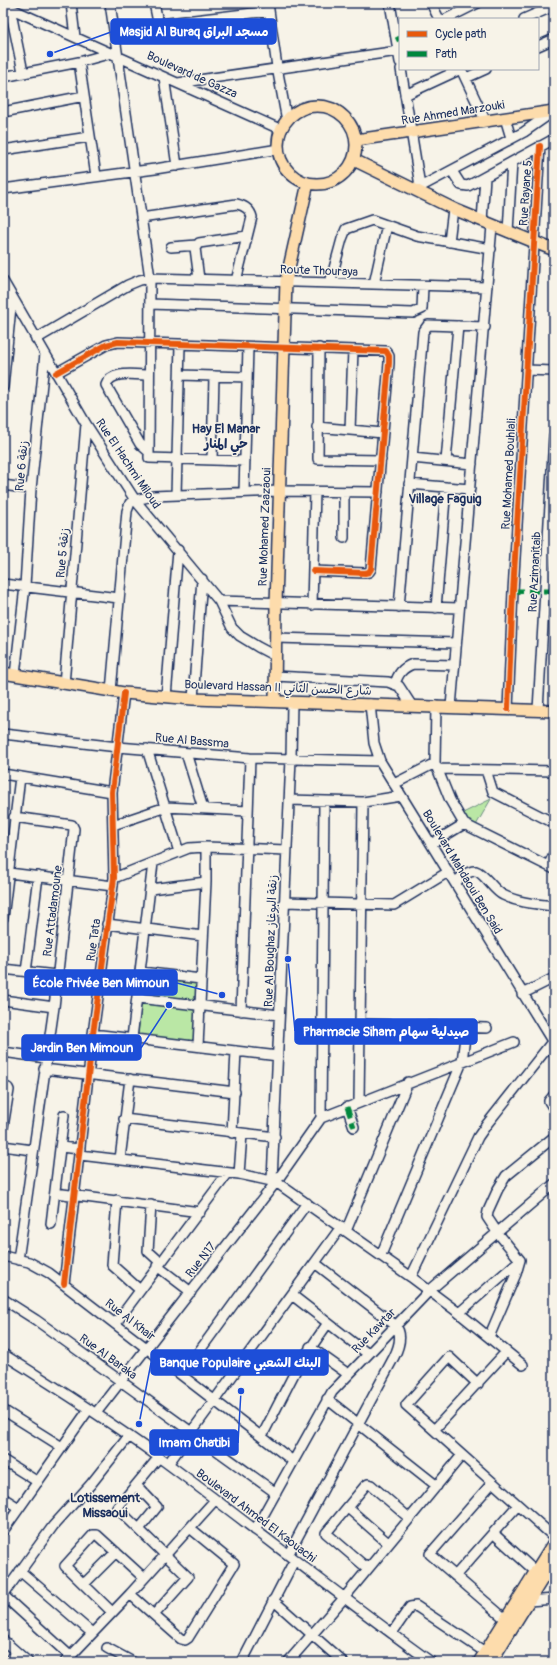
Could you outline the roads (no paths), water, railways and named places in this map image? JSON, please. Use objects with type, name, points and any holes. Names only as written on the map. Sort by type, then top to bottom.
[{"type":"main road","points":[[318,107],[330,109],[340,114],[348,122],[356,140],[354,160],[347,171],[334,180],[318,184],[308,183],[295,177],[283,162],[279,149],[285,125],[296,113],[306,108],[318,107]]},
{"type":"main road","name":"Rue Ahmed Marzouki","points":[[356,140],[554,111]]},
{"type":"main road","points":[[354,160],[421,189],[453,209],[554,250]]},
{"type":"main road","name":"Rue Mohamed Zaazaoui","points":[[275,701],[276,604],[286,282],[308,183]]},
{"type":"main road","name":"Boulevard Hassan II شارع الحسن الثاني","points":[[3,673],[124,693],[193,699],[554,711]]},
{"type":"main road","points":[[479,1662],[488,1657],[510,1623],[536,1572],[554,1542]]},
{"type":"main road","points":[[510,1623],[529,1601],[554,1560]]},
{"type":"street","points":[[71,3],[75,37]]},
{"type":"street","points":[[110,3],[114,54],[150,278],[149,458],[245,461]]},
{"type":"street","points":[[154,3],[158,22],[164,24],[268,7],[285,125]]},
{"type":"street","points":[[390,3],[398,39],[399,56]]},
{"type":"street","points":[[431,3],[438,18]]},
{"type":"street","points":[[448,18],[478,3]]},
{"type":"street","points":[[7,6],[23,72]]},
{"type":"street","name":"Boulevard de Gazza","points":[[7,6],[178,83],[285,125]]},
{"type":"street","points":[[526,18],[554,6]]},
{"type":"street","points":[[539,46],[554,38]]},
{"type":"street","points":[[178,83],[277,67],[398,51]]},
{"type":"street","points":[[3,76],[114,54]]},
{"type":"street","points":[[79,62],[96,176]]},
{"type":"street","points":[[401,70],[421,189],[511,138],[554,111]]},
{"type":"street","points":[[405,95],[459,70]]},
{"type":"street","points":[[462,70],[485,120]]},
{"type":"street","points":[[466,78],[484,70]]},
{"type":"street","points":[[164,77],[177,166]]},
{"type":"street","points":[[3,112],[84,96]]},
{"type":"street","points":[[505,118],[511,138]]},
{"type":"street","points":[[3,150],[90,137]]},
{"type":"street","points":[[452,171],[463,186],[468,186],[554,139]]},
{"type":"street","name":"Rue Rayane 5","points":[[534,241],[540,146]]},
{"type":"street","points":[[3,189],[177,166],[279,149]]},
{"type":"street","points":[[508,232],[512,162]]},
{"type":"street","points":[[451,707],[491,249],[487,224],[485,177]]},
{"type":"street","points":[[141,218],[237,204],[246,207],[251,215],[236,281]]},
{"type":"street","points":[[449,242],[453,209]]},
{"type":"street","points":[[330,283],[346,229],[372,220],[409,234],[491,249]]},
{"type":"street","points":[[374,284],[387,225]]},
{"type":"street","points":[[171,247],[197,245],[204,241],[247,236]]},
{"type":"street","name":"Rue Mohamed Bouhlali","points":[[508,709],[513,591],[534,241]]},
{"type":"street","points":[[197,245],[199,279]]},
{"type":"street","name":"Route Thouraya","points":[[36,339],[121,289],[140,280],[150,278],[487,287]]},
{"type":"street","name":"Rue El Hachmi Miloud","points":[[3,281],[86,424],[135,500],[219,601],[235,631],[258,647],[275,656]]},
{"type":"street","points":[[150,304],[413,313],[422,308],[423,286]]},
{"type":"street","points":[[3,387],[12,297]]},
{"type":"street","points":[[399,607],[423,332],[428,325],[485,328]]},
{"type":"street","points":[[446,461],[458,326]]},
{"type":"street","points":[[56,373],[106,345],[118,342],[386,351],[389,356],[381,460],[369,572],[313,571]]},
{"type":"street","points":[[176,495],[180,345]]},
{"type":"street","points":[[244,492],[248,347]]},
{"type":"street","points":[[319,348],[317,427],[318,459],[381,460]]},
{"type":"street","points":[[350,430],[353,350]]},
{"type":"street","name":"Rue 6 زنقة","points":[[14,675],[25,586],[31,489],[45,354]]},
{"type":"street","points":[[526,370],[554,371]]},
{"type":"street","points":[[148,451],[140,444],[106,385],[109,379],[116,376],[149,374]]},
{"type":"street","points":[[180,375],[247,377]]},
{"type":"street","points":[[212,460],[214,376]]},
{"type":"street","name":"Rue 5 زنقة","points":[[64,684],[86,424]]},
{"type":"street","points":[[317,427],[383,433]]},
{"type":"street","name":"Rue Azimanitaib","points":[[538,710],[554,436]]},
{"type":"street","points":[[412,458],[472,464]]},
{"type":"street","points":[[409,484],[470,489]]},
{"type":"street","points":[[3,485],[31,489]]},
{"type":"street","points":[[436,608],[446,487]]},
{"type":"street","points":[[111,691],[127,511],[130,503],[135,500],[153,496],[279,491],[378,492]]},
{"type":"street","points":[[312,605],[315,491]]},
{"type":"street","points":[[344,492],[344,538]]},
{"type":"street","points":[[166,697],[178,550]]},
{"type":"street","points":[[193,699],[202,579]]},
{"type":"street","points":[[3,584],[119,598]]},
{"type":"street","points":[[219,601],[276,604],[459,608]]},
{"type":"street","points":[[276,638],[456,644]]},
{"type":"street","points":[[394,684],[398,675],[407,666],[413,664],[454,666]]},
{"type":"street","points":[[275,676],[388,682],[399,686],[412,706]]},
{"type":"street","name":"Rue Tata","points":[[64,1284],[93,1034],[114,882],[112,792],[124,693]]},
{"type":"street","name":"Rue Al Boughaz زنقة البوغاز","points":[[274,1181],[286,850],[292,759],[292,702]]},
{"type":"street","name":"Boulevard Mahdaoui Ben Said","points":[[370,704],[374,743],[380,761],[553,1043]]},
{"type":"street","points":[[436,706],[437,766],[450,800],[464,824],[551,867],[554,854]]},
{"type":"street","name":"Rue Al Bassma","points":[[3,734],[118,747],[250,758],[380,761]]},
{"type":"street","points":[[147,749],[154,776],[166,807],[179,852]]},
{"type":"street","points":[[186,753],[203,808]]},
{"type":"street","points":[[241,1011],[250,758]]},
{"type":"street","points":[[394,784],[437,766],[486,770],[554,771]]},
{"type":"street","points":[[486,770],[493,792],[554,823]]},
{"type":"street","points":[[3,774],[112,792]]},
{"type":"street","points":[[3,918],[20,777]]},
{"type":"street","points":[[289,800],[363,802],[401,796]]},
{"type":"street","points":[[324,802],[321,1118],[408,1082],[514,1042]]},
{"type":"street","points":[[359,1102],[363,802]]},
{"type":"street","points":[[113,825],[166,807],[248,811]]},
{"type":"street","name":"Rue Attadamoune","points":[[14,817],[74,827],[54,1007],[32,1150],[18,1260]]},
{"type":"street","points":[[431,844],[464,824]]},
{"type":"street","points":[[9,873],[114,882],[153,863],[189,848],[206,847],[286,850]]},
{"type":"street","points":[[198,1046],[206,882],[206,847]]},
{"type":"street","points":[[132,1038],[153,863]]},
{"type":"street","points":[[454,883],[468,872],[475,871],[481,873],[502,895],[521,902],[554,906]]},
{"type":"street","points":[[284,902],[394,905],[448,872]]},
{"type":"street","points":[[26,972],[38,876]]},
{"type":"street","points":[[150,890],[206,882]]},
{"type":"street","points":[[107,924],[203,936]]},
{"type":"street","points":[[3,969],[100,980]]},
{"type":"street","points":[[141,972],[201,979]]},
{"type":"street","points":[[522,994],[554,978]]},
{"type":"street","points":[[138,998],[199,1007],[279,1015]]},
{"type":"street","points":[[3,1000],[54,1007]]},
{"type":"street","points":[[359,1024],[487,1028]]},
{"type":"street","points":[[381,1255],[462,1062],[466,1028]]},
{"type":"street","points":[[93,1034],[278,1056]]},
{"type":"street","points":[[411,1277],[478,1137],[553,1043]]},
{"type":"street","points":[[232,1133],[236,1050]]},
{"type":"street","points":[[3,1052],[46,1058]]},
{"type":"street","points":[[44,1069],[235,1092]]},
{"type":"street","points":[[120,1159],[130,1080]]},
{"type":"street","points":[[168,1464],[315,1263],[344,1229],[408,1082]]},
{"type":"street","points":[[3,1086],[8,1088],[8,1090],[3,1127]]},
{"type":"street","points":[[554,1095],[549,1101],[554,1109]]},
{"type":"street","points":[[347,1107],[354,1127]]},
{"type":"street","points":[[51,1224],[64,1115]]},
{"type":"street","name":"Rue N17","points":[[3,1531],[62,1448],[147,1349],[321,1118]]},
{"type":"street","points":[[124,1120],[275,1137]]},
{"type":"street","points":[[239,1174],[242,1134]]},
{"type":"street","points":[[520,1260],[497,1232],[487,1214],[498,1189],[506,1176],[554,1136]]},
{"type":"street","points":[[3,1146],[32,1150]]},
{"type":"street","points":[[60,1147],[120,1159],[239,1174],[274,1181],[381,1255],[459,1312],[523,1365]]},
{"type":"street","points":[[115,1324],[158,1264],[200,1212],[228,1173]]},
{"type":"street","name":"Rue Kawtar","points":[[255,1530],[327,1399],[348,1374],[429,1291],[554,1184]]},
{"type":"street","points":[[55,1193],[200,1212]]},
{"type":"street","points":[[117,1200],[111,1262],[114,1268],[140,1290]]},
{"type":"street","points":[[182,1375],[307,1203]]},
{"type":"street","points":[[151,1205],[148,1251],[158,1264],[191,1292]]},
{"type":"street","name":"Rue Al Khair","points":[[3,1256],[37,1266],[64,1284],[293,1461]]},
{"type":"street","points":[[459,1312],[520,1260]]},
{"type":"street","points":[[489,1337],[516,1274],[520,1260]]},
{"type":"street","points":[[242,1662],[273,1600],[291,1558],[398,1348],[399,1334],[395,1325],[315,1263]]},
{"type":"street","points":[[292,1295],[368,1354]]},
{"type":"street","name":"Rue Al Baraka","points":[[3,1299],[36,1320],[276,1493]]},
{"type":"street","points":[[262,1436],[310,1347],[328,1323]]},
{"type":"street","points":[[310,1347],[348,1374]]},
{"type":"street","points":[[434,1430],[506,1352]]},
{"type":"street","name":"Boulevard Ahmed El Kaouachi","points":[[3,1354],[93,1411],[159,1457],[344,1598],[431,1662]]},
{"type":"street","points":[[478,1384],[449,1357],[406,1405],[554,1537]]},
{"type":"street","points":[[327,1399],[437,1486]]},
{"type":"street","points":[[3,1410],[62,1448]]},
{"type":"street","points":[[129,1436],[91,1484],[53,1526],[3,1595],[67,1659],[130,1594],[215,1500]]},
{"type":"street","points":[[288,1662],[344,1598],[367,1568],[462,1455]]},
{"type":"street","points":[[154,1615],[188,1577],[140,1528],[117,1508],[159,1457]]},
{"type":"street","points":[[3,1460],[38,1482]]},
{"type":"street","points":[[492,1483],[430,1554],[510,1623]]},
{"type":"street","points":[[367,1568],[326,1533],[368,1484],[409,1518]]},
{"type":"street","points":[[136,1485],[157,1507],[140,1528]]},
{"type":"street","points":[[3,1498],[19,1508]]},
{"type":"street","points":[[455,1576],[518,1505]]},
{"type":"street","points":[[348,1508],[388,1543]]},
{"type":"street","points":[[130,1594],[181,1639],[185,1640],[234,1566],[233,1563],[190,1528]]},
{"type":"street","points":[[493,1533],[536,1572]]},
{"type":"street","points":[[112,1612],[65,1566],[93,1535],[97,1535],[144,1578]]},
{"type":"street","points":[[84,1584],[116,1552]]},
{"type":"street","points":[[20,1571],[92,1633]]},
{"type":"street","points":[[529,1601],[554,1599]]},
{"type":"street","points":[[273,1600],[342,1662]]},
{"type":"street","points":[[392,1633],[413,1605],[488,1657]]},
{"type":"street","points":[[3,1640],[28,1662]]},
{"type":"street","points":[[108,1648],[133,1662]]},
{"type":"street","points":[[8,1662],[16,1652]]},
{"type":"place","name":"Masjid Al Buraq مسجد البراق","points":[[50,54]]},
{"type":"place","name":"Pharmacie Siham صيدلية سهام","points":[[288,959]]},
{"type":"place","name":"École Privée Ben Mimoun","points":[[222,995]]},
{"type":"place","name":"Jardin Ben Mimoun","points":[[169,1005]]},
{"type":"place","name":"Imam Chatibi","points":[[241,1391]]},
{"type":"place","name":"Banque Populaire البنك الشعبي","points":[[139,1424]]},
{"type":"district","name":"Hay El Manar حي المنار","points":[[226,436]]},
{"type":"district","name":"Village Faguig","points":[[445,499]]},
{"type":"district","name":"Lotissement Missaoui","points":[[105,1506]]}]
